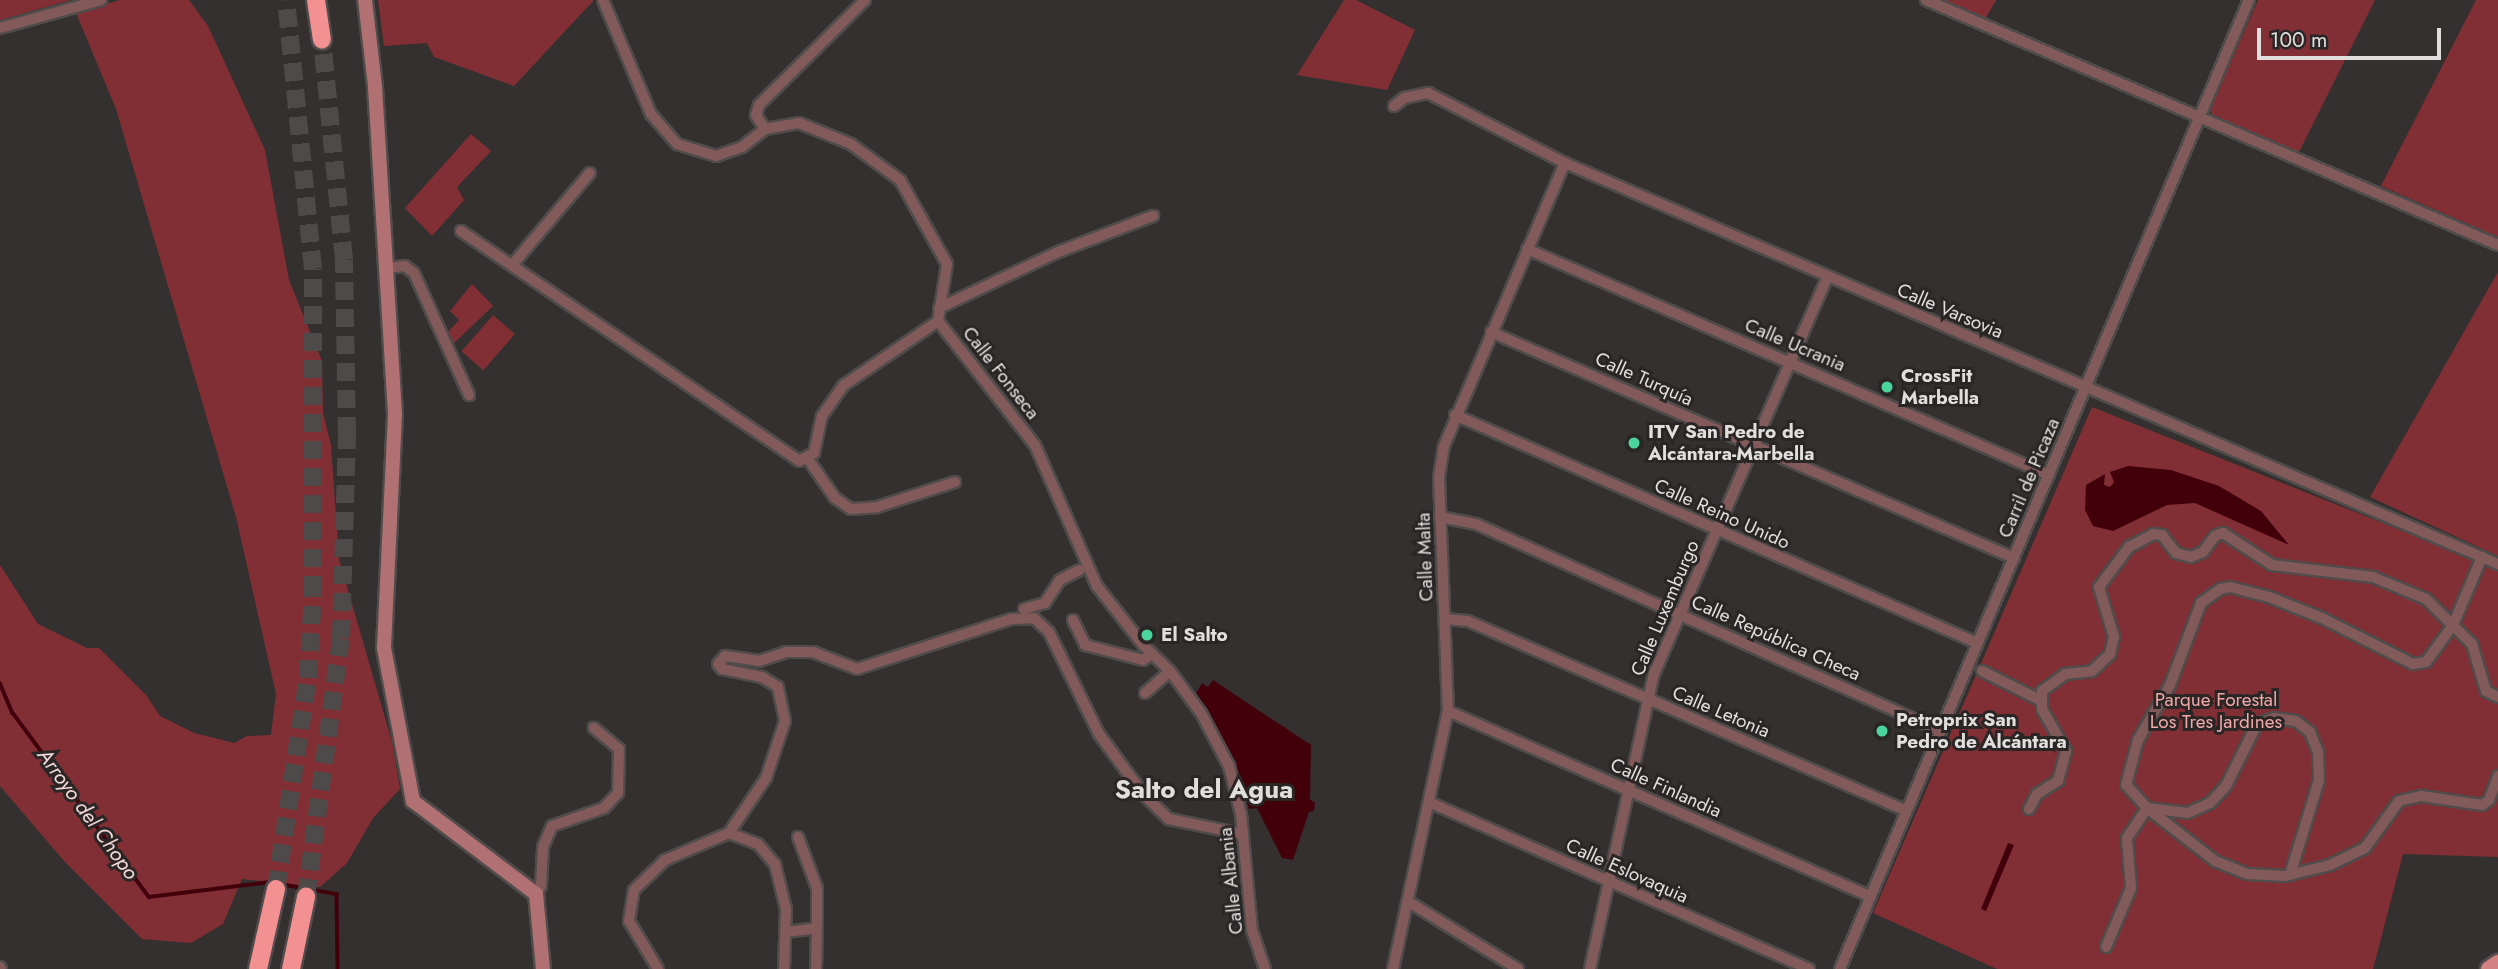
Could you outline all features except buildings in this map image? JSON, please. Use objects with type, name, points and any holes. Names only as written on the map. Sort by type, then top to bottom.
[{"type":"highway","points":[[316,0],[322,40]]},
{"type":"highway","points":[[258,969],[276,889]]},
{"type":"highway","points":[[291,969],[306,897]]},
{"type":"main road","points":[[2489,969],[2498,963]]},
{"type":"street","points":[[0,28],[102,0]]},
{"type":"street","points":[[365,0],[395,414],[384,648],[413,801],[536,894]]},
{"type":"street","name":"Calle Fonseca","points":[[603,0],[651,114],[677,145],[716,156],[742,147],[765,129],[782,123],[819,129],[890,170],[946,261],[938,321],[1035,445],[1097,586],[1119,617]]},
{"type":"street","points":[[765,129],[756,115],[759,105],[865,0]]},
{"type":"street","points":[[1926,0],[2498,245]]},
{"type":"street","name":"Carril de Picaza","points":[[1840,969],[2249,0]]},
{"type":"street","name":"Calle Varsovia","points":[[1394,106],[1404,98],[1428,93],[1565,163],[1827,278],[2498,564]]},
{"type":"street","name":"Calle Malta","points":[[1393,969],[1431,803],[1448,711],[1439,477],[1455,415],[1565,163]]},
{"type":"street","points":[[513,264],[590,173]]},
{"type":"street","points":[[939,308],[1058,252],[1153,216]]},
{"type":"street","points":[[461,231],[799,460],[808,459],[816,449],[822,416],[844,385],[938,321]]},
{"type":"street","name":"Calle Ucrania","points":[[1527,249],[2049,475]]},
{"type":"street","points":[[386,268],[405,266],[414,273],[469,395]]},
{"type":"street","name":"Calle Luxemburgo","points":[[1590,969],[1654,674],[1827,278]]},
{"type":"street","name":"Calle Turquía","points":[[1491,332],[2014,558]]},
{"type":"street","name":"Calle Reino Unido","points":[[1455,415],[1977,643]]},
{"type":"street","points":[[808,459],[835,498],[851,509],[877,507],[954,482]]},
{"type":"street","name":"Calle República Checa","points":[[1440,517],[1476,524],[1941,731]]},
{"type":"street","points":[[2040,700],[2042,691],[2057,678],[2092,671],[2110,654],[2115,637],[2099,601],[2099,587],[2129,547],[2153,534],[2162,535],[2173,550],[2184,556],[2203,552],[2215,536],[2223,533],[2282,568],[2312,567],[2373,577],[2426,599],[2472,643],[2486,691],[2498,697]]},
{"type":"street","points":[[2482,557],[2453,625],[2436,653],[2426,662],[2413,664],[2269,597],[2220,589],[2202,603],[2170,685],[2138,740],[2126,785],[2147,808],[2231,869],[2248,874],[2290,875],[2330,865],[2365,848],[2399,801],[2421,796],[2482,805],[2489,800],[2498,776]]},
{"type":"street","points":[[1024,609],[1045,603],[1060,580],[1080,570]]},
{"type":"street","points":[[658,969],[634,936],[629,921],[634,890],[664,860],[729,833],[766,778],[785,721],[778,687],[762,677],[722,669],[720,657],[759,661],[786,652],[813,653],[857,669],[1023,616],[1034,618],[1049,632],[1099,734],[1144,795],[1169,819],[1242,834]]},
{"type":"street","name":"Calle Albania","points":[[1119,617],[1170,671],[1201,713],[1229,766],[1238,796],[1252,930],[1265,969]]},
{"type":"street","name":"Calle Letonia","points":[[1445,619],[1468,621],[1905,810]]},
{"type":"street","points":[[1073,620],[1085,645],[1143,660],[1152,654]]},
{"type":"street","points":[[1145,693],[1170,671]]},
{"type":"street","points":[[1982,671],[2040,700],[2066,751],[2058,781],[2037,794],[2029,809]]},
{"type":"street","name":"Calle Finlandia","points":[[1448,711],[1870,896]]},
{"type":"street","points":[[2147,808],[2188,813],[2210,803],[2240,765],[2257,724],[2274,718],[2296,721],[2310,732],[2318,752],[2319,780],[2290,875]]},
{"type":"street","points":[[543,969],[536,894],[541,886],[543,846],[552,826],[561,819],[604,808],[618,793],[619,749],[594,728]]},
{"type":"street","name":"Calle Eslovaquia","points":[[1431,803],[1809,969]]},
{"type":"street","points":[[2106,947],[2131,888],[2127,838],[2147,808]]},
{"type":"street","points":[[729,833],[758,844],[775,864],[785,894],[783,969]]},
{"type":"street","points":[[798,837],[817,888],[816,969]]},
{"type":"street","points":[[1409,902],[1518,969]]},
{"type":"street","points":[[786,932],[817,928]]},
{"type":"green space","points":[[0,0],[71,0],[0,20]]},
{"type":"green space","points":[[120,0],[189,0],[208,26],[265,150],[289,280],[322,361],[323,413],[331,445],[339,559],[392,742],[400,789],[373,818],[347,863],[320,887],[242,879],[223,924],[191,943],[142,939],[64,861],[0,786],[0,565],[38,624],[87,648],[99,648],[146,695],[160,716],[194,733],[234,743],[247,736],[271,735],[276,694],[236,517],[116,109],[76,13]]},
{"type":"green space","points":[[378,0],[594,0],[514,86],[434,57],[427,43],[384,46]]},
{"type":"green space","points":[[1344,0],[1356,0],[1415,30],[1387,90],[1297,75]]},
{"type":"green space","points":[[1936,0],[1996,0],[1984,21]]},
{"type":"green space","points":[[2258,0],[2375,0],[2298,154],[2213,117],[2210,110]]},
{"type":"green space","points":[[2476,0],[2498,0],[2498,237],[2381,186]]},
{"type":"green space","points":[[471,134],[491,151],[457,187],[464,200],[432,236],[405,208]]},
{"type":"green space","points":[[2498,272],[2498,556],[2370,497]]},
{"type":"green space","points":[[472,284],[493,306],[452,345],[446,334],[459,320],[450,311]]},
{"type":"green space","points":[[493,315],[515,334],[483,370],[462,351]]},
{"type":"green space","name":"Parque Forestal Los Tres Jardines","points":[[2092,407],[2498,569],[2498,857],[2403,854],[2373,969],[1997,969],[1873,913]]},
{"type":"shaded area","points":[[2128,466],[2171,470],[2219,486],[2261,511],[2289,545],[2195,503],[2167,505],[2113,531],[2093,526],[2085,510],[2086,485],[2105,474],[2104,485],[2110,487],[2114,482],[2110,472]]},
{"type":"shaded area","points":[[1213,680],[1311,745],[1310,799],[1315,803],[1314,811],[1309,812],[1293,860],[1282,858],[1257,808],[1249,809],[1237,770],[1196,693],[1202,683],[1208,687]]},
{"type":"shaded area","points":[[2008,843],[2014,845],[1986,911],[1981,909]]},
{"type":"waterway","name":"Arroyo del Chopo","points":[[0,683],[13,713],[149,897],[272,882]]},
{"type":"waterway","name":"Arroyo del Chopo","points":[[280,884],[337,894],[338,969]]},
{"type":"tunnel","points":[[276,889],[308,678],[313,594],[313,269],[286,0]]},
{"type":"tunnel","points":[[306,897],[341,638],[347,435],[344,260],[322,40]]},
{"type":"place","name":"CrossFit Marbella","points":[[1887,387]]},
{"type":"place","name":"ITV San Pedro de Alcántara-Marbella","points":[[1634,443]]},
{"type":"place","name":"El Salto","points":[[1147,635]]},
{"type":"place","name":"Petroprix San Pedro de Alcántara","points":[[1882,731]]},
{"type":"district","name":"Salto del Agua","points":[[1204,790]]}]
